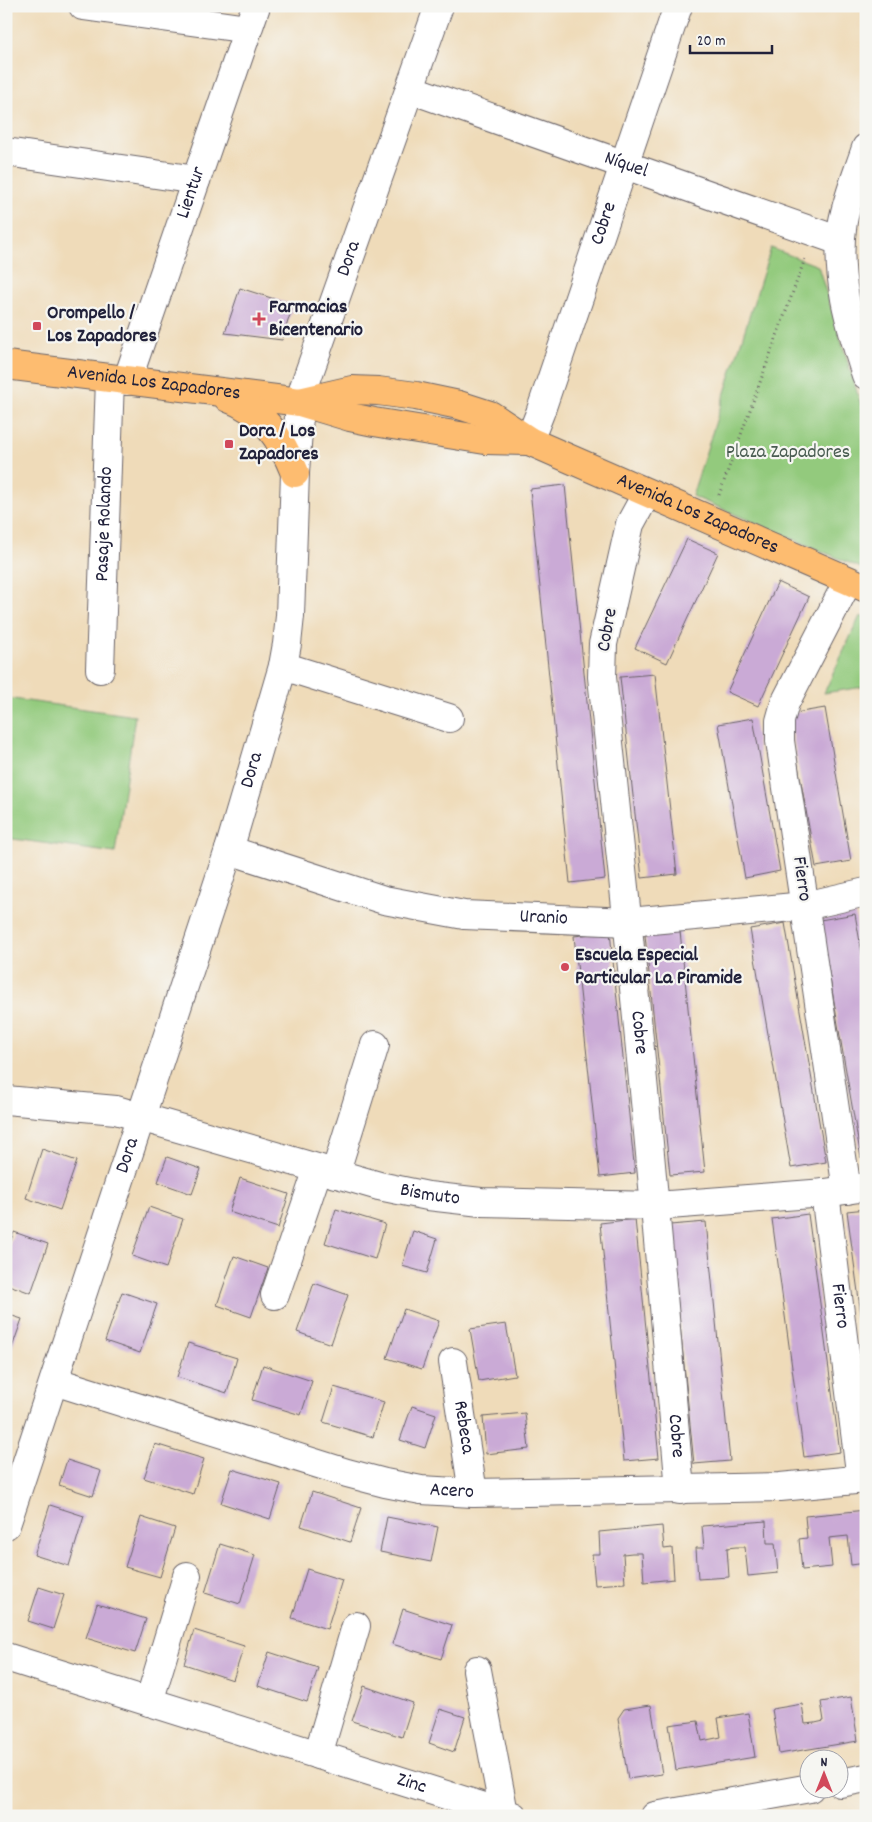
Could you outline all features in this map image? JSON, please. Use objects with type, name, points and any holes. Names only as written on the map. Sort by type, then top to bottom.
[{"type":"main road","name":"Avenida Los Zapadores","points":[[6,365],[300,402],[352,390],[416,396],[459,405],[490,415],[528,441],[857,585]]},
{"type":"main road","points":[[210,391],[234,400],[255,412],[272,429],[286,450],[295,473]]},
{"type":"street","points":[[85,6],[252,18]]},
{"type":"street","name":"Dora","points":[[6,1525],[228,850],[283,666],[290,616],[295,473],[300,402],[309,371],[439,6]]},
{"type":"street","name":"Cobre","points":[[528,441],[540,413],[678,6]]},
{"type":"street","name":"Lientur","points":[[119,380],[196,180],[252,18]]},
{"type":"street","name":"Níquel","points":[[410,89],[840,242]]},
{"type":"street","points":[[866,148],[849,199],[840,242],[845,302],[866,375]]},
{"type":"street","points":[[6,152],[196,180]]},
{"type":"street","name":"Pasaje Rolando","points":[[100,669],[119,380]]},
{"type":"street","name":"Cobre","points":[[647,493],[630,524],[603,644],[602,676],[656,1206],[680,1490]]},
{"type":"street","name":"Fierro","points":[[857,585],[785,703],[780,722],[780,741],[846,1190],[863,1479]]},
{"type":"street","points":[[283,666],[449,718]]},
{"type":"street","name":"Uranio","points":[[228,850],[384,900],[464,915],[628,922],[805,906],[866,892]]},
{"type":"street","points":[[275,1294],[327,1171],[376,1045]]},
{"type":"street","name":"Bismuto","points":[[6,1100],[116,1110],[378,1186],[428,1196],[481,1202],[656,1206],[846,1190]]},
{"type":"street","name":"Rebeca","points":[[453,1362],[473,1494]]},
{"type":"street","name":"Acero","points":[[54,1381],[347,1473],[421,1490],[473,1494],[680,1490],[780,1487],[863,1479]]},
{"type":"street","points":[[149,1702],[187,1576]]},
{"type":"street","points":[[318,1755],[356,1626]]},
{"type":"street","name":"Zinc","points":[[6,1657],[509,1814],[477,1670]]},
{"type":"street","points":[[850,1781],[866,1778]]},
{"type":"street","points":[[654,1816],[800,1790]]},
{"type":"path","points":[[710,521],[814,232]]},
{"type":"green space","name":"Plaza Zapadores","points":[[771,248],[818,266],[866,421],[866,570],[692,496]]},
{"type":"green space","points":[[860,616],[866,618],[866,700],[864,687],[824,693]]},
{"type":"green space","points":[[6,698],[135,716],[115,853],[6,838]]},
{"type":"building","name":"Farmacias Bicentenario","points":[[240,288],[293,305],[282,340],[225,333]]},
{"type":"building","points":[[565,485],[605,879],[570,883],[530,489]]},
{"type":"building","points":[[687,539],[718,553],[667,663],[635,648]]},
{"type":"building","points":[[778,582],[809,597],[758,706],[727,692]]},
{"type":"building","points":[[655,674],[677,874],[642,878],[620,677]]},
{"type":"building","points":[[825,708],[851,861],[816,867],[789,714]]},
{"type":"building","points":[[753,718],[780,871],[745,878],[718,724]]},
{"type":"building","points":[[855,914],[866,976],[866,1157],[861,1158],[820,920]]},
{"type":"building","points":[[785,923],[826,1162],[791,1168],[750,929]]},
{"type":"building","points":[[680,931],[705,1172],[670,1175],[645,935]]},
{"type":"building","points":[[610,932],[635,1173],[600,1177],[574,936]]},
{"type":"building","points":[[42,1149],[77,1161],[60,1210],[26,1198]]},
{"type":"building","points":[[167,1157],[201,1169],[192,1194],[158,1182]]},
{"type":"building","points":[[240,1178],[289,1194],[278,1228],[229,1212]]},
{"type":"building","points":[[149,1207],[183,1219],[166,1268],[132,1256]]},
{"type":"building","points":[[336,1209],[385,1224],[375,1259],[325,1243]]},
{"type":"building","points":[[866,1209],[866,1344],[865,1344],[847,1211]]},
{"type":"building","points":[[808,1214],[840,1452],[804,1457],[772,1219]]},
{"type":"building","points":[[635,1219],[659,1458],[624,1461],[600,1223]]},
{"type":"building","points":[[706,1222],[730,1461],[694,1464],[670,1225]]},
{"type":"building","points":[[413,1231],[437,1239],[427,1273],[402,1266]]},
{"type":"building","points":[[14,1232],[48,1244],[31,1293],[6,1284],[6,1254]]},
{"type":"building","points":[[234,1256],[268,1268],[251,1317],[217,1305]]},
{"type":"building","points":[[314,1283],[348,1295],[331,1344],[297,1332]]},
{"type":"building","points":[[122,1292],[157,1304],[140,1353],[105,1341]]},
{"type":"building","points":[[404,1309],[439,1321],[422,1369],[387,1358]]},
{"type":"building","points":[[6,1314],[22,1319],[7,1362],[6,1362]]},
{"type":"building","points":[[506,1324],[515,1375],[479,1381],[470,1329]]},
{"type":"building","points":[[188,1343],[237,1358],[227,1393],[177,1377]]},
{"type":"building","points":[[263,1365],[312,1381],[301,1415],[252,1400]]},
{"type":"building","points":[[334,1387],[384,1402],[373,1437],[323,1422]]},
{"type":"building","points":[[412,1406],[436,1414],[425,1448],[400,1440]]},
{"type":"building","points":[[525,1413],[529,1449],[486,1454],[483,1417]]},
{"type":"building","points":[[155,1444],[204,1459],[193,1494],[144,1478]]},
{"type":"building","points":[[67,1460],[101,1471],[93,1496],[59,1485]]},
{"type":"building","points":[[232,1469],[281,1484],[270,1519],[221,1503]]},
{"type":"building","points":[[312,1492],[361,1508],[350,1542],[301,1526]]},
{"type":"building","points":[[50,1505],[84,1516],[69,1566],[34,1555]]},
{"type":"building","points":[[866,1510],[866,1563],[851,1565],[848,1536],[829,1538],[832,1567],[802,1570],[799,1539],[807,1538],[805,1516]]},
{"type":"building","points":[[141,1517],[175,1528],[160,1577],[125,1567]]},
{"type":"building","points":[[387,1517],[438,1527],[431,1562],[380,1552]]},
{"type":"building","points":[[766,1521],[767,1543],[775,1543],[778,1573],[748,1576],[745,1547],[736,1547],[727,1548],[729,1577],[698,1579],[696,1548],[704,1548],[702,1526]]},
{"type":"building","points":[[662,1526],[664,1549],[672,1548],[674,1579],[644,1582],[642,1553],[632,1553],[623,1554],[625,1583],[595,1585],[592,1554],[600,1554],[599,1532]]},
{"type":"building","points":[[220,1544],[255,1555],[240,1604],[205,1593]]},
{"type":"building","points":[[307,1569],[342,1580],[327,1629],[292,1618]]},
{"type":"building","points":[[39,1587],[64,1595],[53,1629],[28,1621]]},
{"type":"building","points":[[97,1604],[146,1619],[135,1653],[86,1638]]},
{"type":"building","points":[[403,1609],[452,1625],[441,1659],[392,1644]]},
{"type":"building","points":[[194,1630],[244,1646],[233,1680],[184,1664]]},
{"type":"building","points":[[269,1652],[318,1668],[307,1702],[258,1686]]},
{"type":"building","points":[[364,1686],[413,1703],[402,1737],[352,1721]]},
{"type":"building","points":[[851,1697],[858,1741],[779,1754],[772,1709],[802,1704],[805,1724],[815,1723],[824,1721],[821,1702]]},
{"type":"building","points":[[651,1705],[662,1774],[628,1779],[618,1718],[624,1709]]},
{"type":"building","points":[[440,1709],[465,1717],[454,1752],[429,1743]]},
{"type":"building","points":[[748,1713],[755,1757],[676,1770],[669,1725],[698,1721],[702,1741],[721,1737],[718,1718]]},
{"type":"place","name":"Farmacias Bicentenario","points":[[259,319]]},
{"type":"place","name":"Orompello / Los Zapadores","points":[[37,326]]},
{"type":"place","name":"Dora / Los Zapadores","points":[[229,444]]},
{"type":"place","name":"Escuela Especial Particular La Piramide","points":[[565,967]]}]
